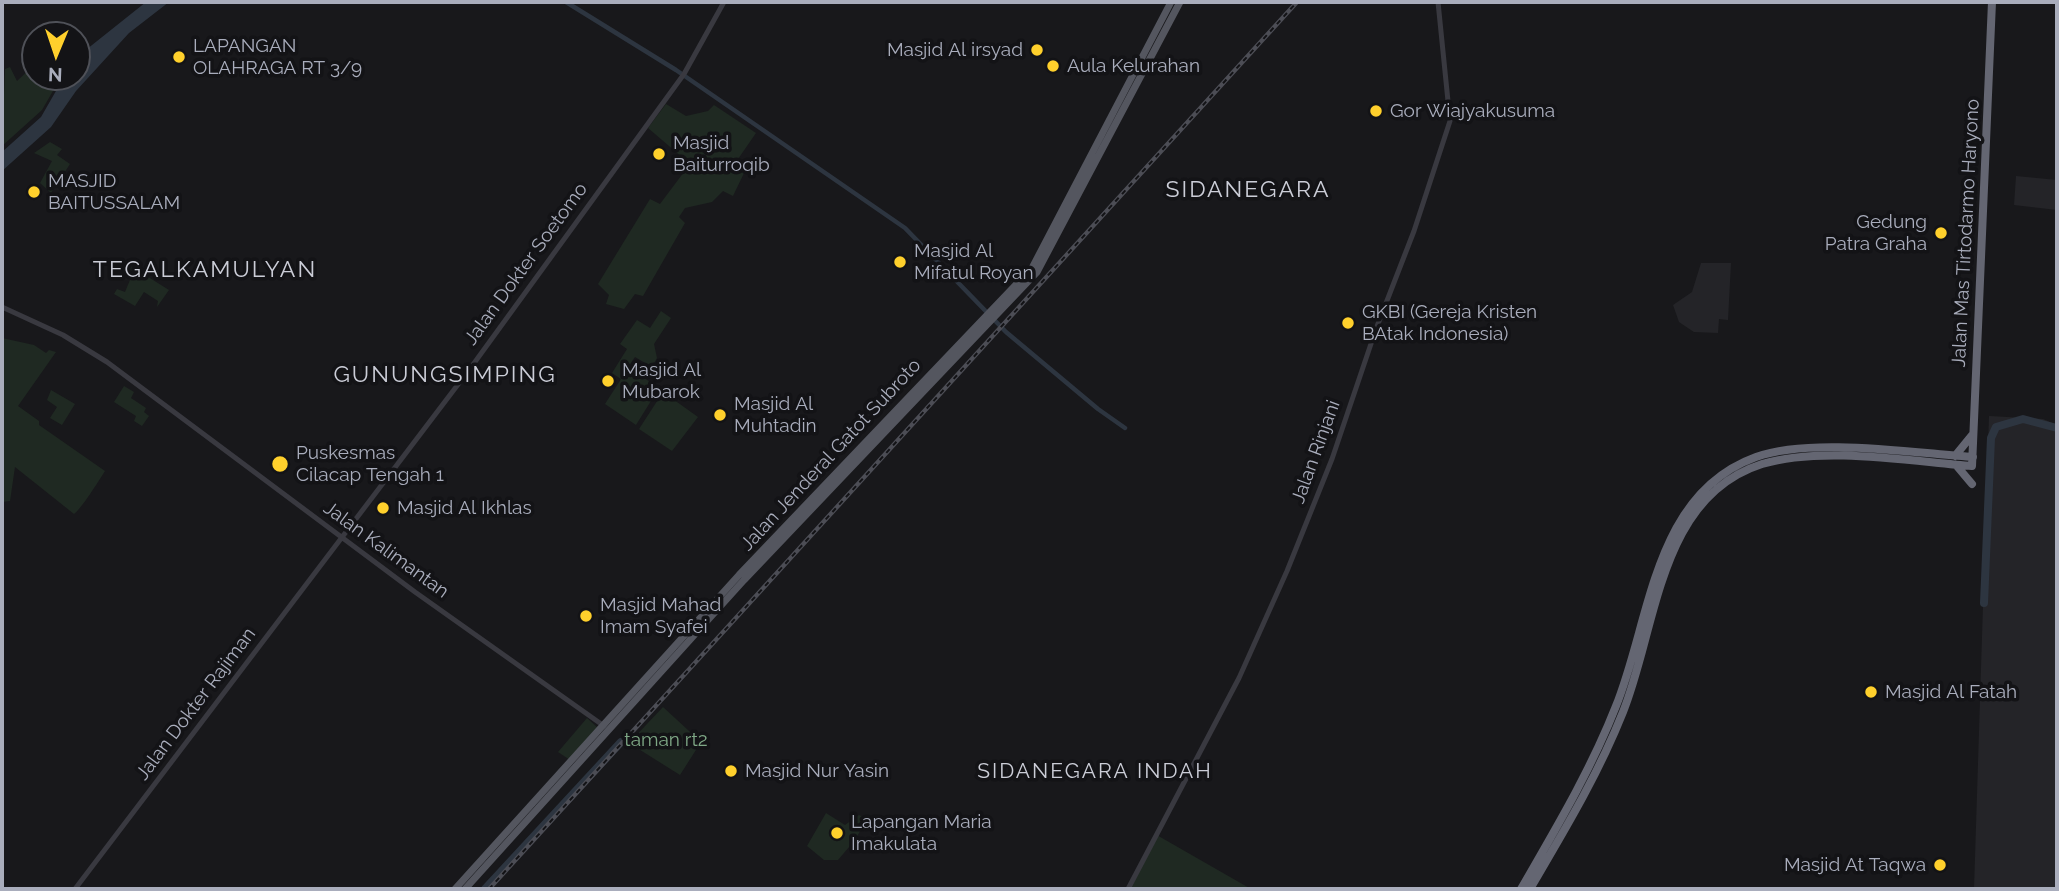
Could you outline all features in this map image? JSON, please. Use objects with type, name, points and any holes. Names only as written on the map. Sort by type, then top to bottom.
[{"type":"highway","name":"Jalan Mas Tirtodarmo Haryono","points":[[1955,460],[1973,461],[1992,2]]},
{"type":"highway","points":[[1955,460],[1974,433]]},
{"type":"highway","points":[[1521,889],[1586,794],[1616,706],[1641,618],[1677,526],[1702,494],[1740,469],[1786,450],[1822,448],[1955,460],[1972,484]]},
{"type":"highway","points":[[1530,889],[1576,790],[1604,744]]},
{"type":"highway","points":[[1576,790],[1586,794]]},
{"type":"main road","name":"Jalan Jenderal Gatot Subroto","points":[[455,889],[1040,257],[1171,2]]},
{"type":"main road","name":"Jalan Jenderal Gatot Subroto","points":[[990,314],[1020,291],[1046,261],[1180,2]]},
{"type":"main road","name":"Jalan Jenderal Gatot Subroto","points":[[465,889],[606,727]]},
{"type":"street","name":"Jalan Dokter Soetomo","points":[[341,537],[472,366],[684,74],[724,2]]},
{"type":"street","name":"Jalan Rinjani","points":[[1128,889],[1239,678],[1289,568],[1332,459],[1376,329],[1414,231],[1450,121],[1438,2]]},
{"type":"street","name":"Jalan Kalimantan","points":[[2,307],[64,336],[107,362],[341,537],[606,727]]},
{"type":"street","name":"Jalan Dokter Rajiman","points":[[75,889],[341,537]]},
{"type":"shaded area","points":[[146,2],[169,2],[129,33],[91,75],[91,46]]},
{"type":"shaded area","points":[[56,91],[76,91],[51,127],[2,171],[2,152],[41,117]]},
{"type":"shaded area","points":[[2016,176],[2057,180],[2057,210],[2014,205]]},
{"type":"shaded area","points":[[1701,263],[1731,263],[1728,320],[1719,319],[1718,333],[1694,332],[1679,322],[1673,305],[1692,292]]},
{"type":"shaded area","points":[[1989,416],[2043,419],[2057,425],[2057,889],[1974,889]]},
{"type":"green space","points":[[10,67],[17,81],[21,77],[21,91],[53,91],[42,110],[2,146],[5,69]]},
{"type":"green space","points":[[666,104],[686,116],[708,111],[714,105],[756,133],[736,162],[745,171],[733,196],[723,191],[712,202],[685,208],[679,217],[685,223],[643,296],[635,294],[624,309],[606,304],[609,295],[598,284],[650,199],[660,204],[690,164],[648,128]]},
{"type":"green space","points":[[50,142],[62,149],[57,155],[70,164],[51,193],[40,183],[52,161],[34,153]]},
{"type":"green space","points":[[129,265],[169,290],[157,307],[158,301],[144,292],[135,306],[114,294],[117,289],[125,292],[130,280],[123,275]]},
{"type":"green space","points":[[661,311],[671,318],[654,344],[657,358],[652,367],[635,357],[628,367],[659,388],[636,425],[605,404],[621,379],[612,373],[627,349],[620,344],[637,320],[650,328]]},
{"type":"green space","points":[[2,338],[34,345],[46,353],[49,350],[56,352],[18,406],[39,421],[39,425],[105,471],[74,514],[15,467],[10,501],[2,502]]},
{"type":"green space","points":[[124,386],[134,392],[131,398],[146,408],[144,412],[149,416],[142,426],[134,421],[136,416],[114,402]]},
{"type":"green space","points":[[51,390],[75,404],[62,425],[50,418],[57,407],[47,400]]},
{"type":"green space","points":[[663,392],[698,417],[672,451],[639,429]]},
{"type":"green space","name":"taman rt2","points":[[663,707],[701,742],[680,775],[629,743]]},
{"type":"green space","points":[[587,718],[598,728],[570,760],[558,752]]},
{"type":"green space","name":"Lapangan Maria Imakulata","points":[[826,813],[845,825],[859,815],[867,819],[855,840],[838,860],[824,860],[807,846]]},
{"type":"green space","points":[[1155,834],[1251,889],[1129,889]]},
{"type":"waterway","points":[[566,2],[676,70],[905,228],[1006,332],[1098,409],[1125,428]]},
{"type":"waterway","points":[[1984,603],[1991,438],[1996,427],[2023,419],[2057,428]]},
{"type":"waterway","points":[[485,889],[621,742]]},
{"type":"railway","points":[[489,889],[1297,2]]},
{"type":"place","name":"Masjid Al irsyad","points":[[1037,50]]},
{"type":"place","name":"LAPANGAN OLAHRAGA RT 3/9","points":[[179,57]]},
{"type":"place","name":"Aula Kelurahan","points":[[1053,66]]},
{"type":"place","name":"Gor Wiajyakusuma","points":[[1376,111]]},
{"type":"place","name":"Masjid Baiturroqib","points":[[659,154]]},
{"type":"place","name":"MASJID BAITUSSALAM","points":[[34,192]]},
{"type":"place","name":"Gedung Patra Graha","points":[[1941,233]]},
{"type":"place","name":"Masjid Al Mifatul Royan","points":[[900,262]]},
{"type":"place","name":"GKBI (Gereja Kristen BAtak Indonesia)","points":[[1348,323]]},
{"type":"place","name":"Masjid Al Mubarok","points":[[608,381]]},
{"type":"place","name":"Masjid Al Muhtadin","points":[[720,415]]},
{"type":"place","name":"Puskesmas Cilacap Tengah 1","points":[[280,464]]},
{"type":"place","name":"Masjid Al Ikhlas","points":[[383,508]]},
{"type":"place","name":"Masjid Mahad Imam Syafei","points":[[586,616]]},
{"type":"place","name":"Masjid Al Fatah","points":[[1871,692]]},
{"type":"place","name":"Masjid Nur Yasin","points":[[731,771]]},
{"type":"place","name":"Lapangan Maria Imakulata","points":[[837,833]]},
{"type":"place","name":"Masjid At Taqwa","points":[[1940,865]]},
{"type":"district","name":"SIDANEGARA","points":[[1248,190]]},
{"type":"district","name":"TEGALKAMULYAN","points":[[205,270]]},
{"type":"district","name":"GUNUNGSIMPING","points":[[445,375]]},
{"type":"district","name":"SIDANEGARA INDAH","points":[[1095,772]]}]
